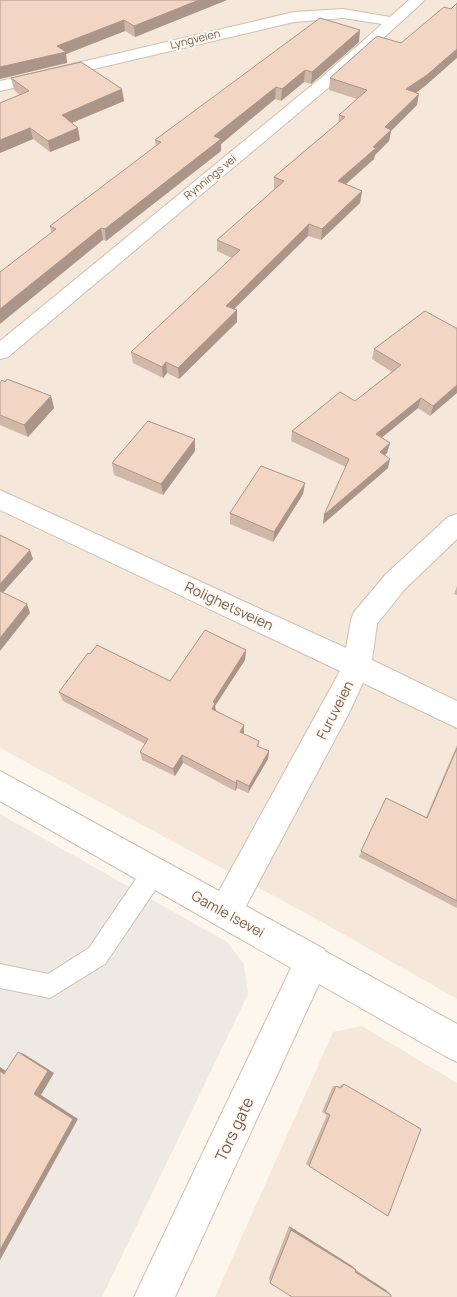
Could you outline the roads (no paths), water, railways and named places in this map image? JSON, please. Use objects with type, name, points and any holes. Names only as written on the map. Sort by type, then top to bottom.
[{"type":"street","name":"Rynnings vei","points":[[0,352],[328,80],[418,0]]},
{"type":"street","name":"Lyngveien","points":[[0,86],[294,17],[318,14],[356,15],[392,22]]},
{"type":"street","name":"Rolighetsveien","points":[[0,499],[357,666],[457,716]]},
{"type":"street","name":"Furuveien","points":[[225,913],[340,704],[357,666],[364,620],[395,582],[457,524]]},
{"type":"street","name":"Gamle Isevei","points":[[0,785],[457,1044]]},
{"type":"street","name":"Tors gate","points":[[154,1297],[312,961]]},
{"type":"lane","points":[[0,976],[50,986],[97,956],[154,872]]}]
